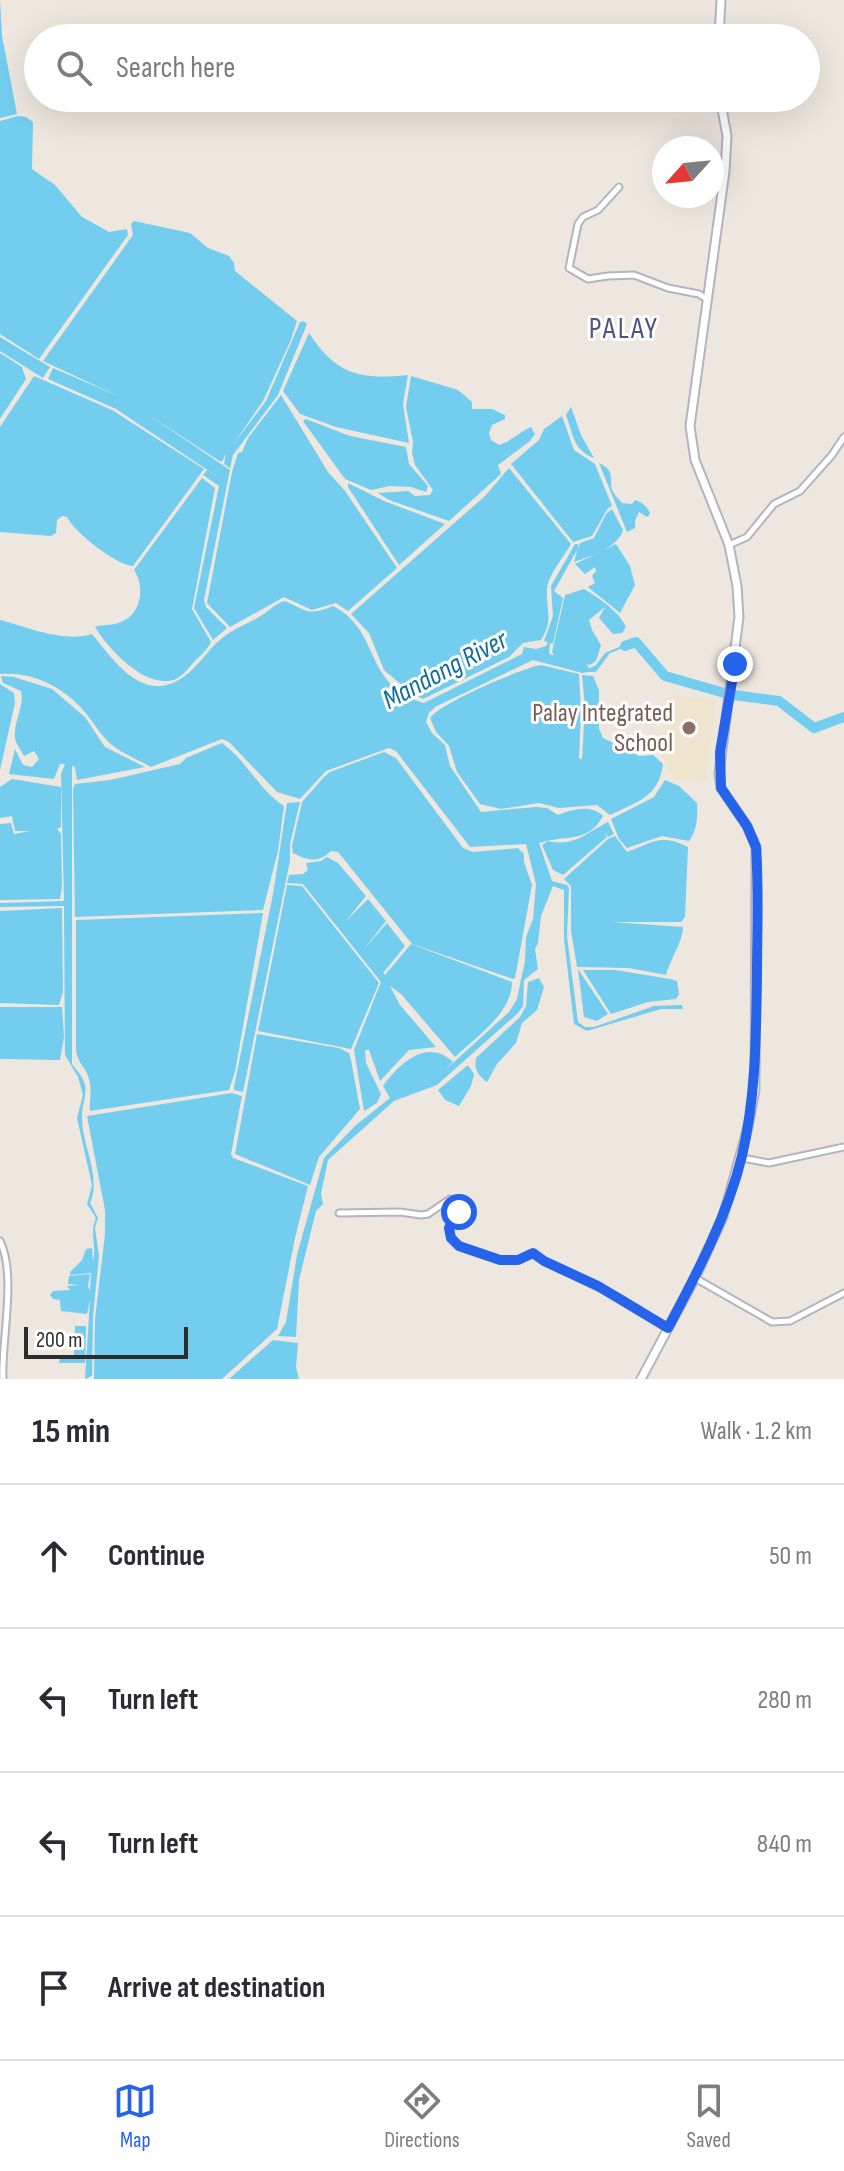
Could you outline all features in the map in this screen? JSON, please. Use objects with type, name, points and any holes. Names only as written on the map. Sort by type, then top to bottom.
[{"type":"main road","points":[[720,24],[721,0]]},
{"type":"main road","points":[[641,1379],[695,1278],[723,1217],[742,1158],[755,1090],[757,855],[747,826],[721,788],[719,773],[739,617],[737,586],[729,545],[695,460],[690,426],[725,171],[727,136],[723,112]]},
{"type":"street","points":[[619,187],[598,210],[583,217],[578,224],[569,268],[588,279],[634,275],[668,288],[699,294],[709,300]]},
{"type":"street","points":[[729,545],[747,537],[774,504],[800,491],[844,437]]},
{"type":"street","points":[[742,1158],[769,1163],[844,1147]]},
{"type":"street","points":[[339,1213],[400,1212],[421,1215],[428,1214],[450,1199],[456,1201],[460,1205],[459,1212],[449,1228],[451,1238],[459,1246],[510,1262],[533,1253],[598,1286],[668,1328]]},
{"type":"street","points":[[0,1241],[6,1260],[3,1379]]},
{"type":"street","points":[[695,1278],[772,1322],[790,1321],[844,1293]]},
{"type":"shaded area","name":"Palay Integrated School","points":[[670,694],[716,700],[706,782],[673,778],[662,756]]},
{"type":"water","points":[[0,0],[2,36],[17,114],[0,118]]},
{"type":"water","points":[[18,116],[33,122],[32,169],[55,185],[82,217],[109,232],[127,229],[128,235],[39,359],[0,334],[0,121]]},
{"type":"water","points":[[134,221],[190,233],[208,248],[229,256],[235,271],[297,321],[263,401],[232,446],[266,401],[300,322],[307,324],[278,395],[233,455],[230,468],[224,464],[226,453],[222,462],[149,415],[230,470],[204,600],[206,607],[227,628],[213,640],[194,608],[219,486],[203,475],[207,470],[221,479],[116,409],[48,379],[53,368],[116,395],[43,361],[133,235],[131,224]]},
{"type":"water","points":[[309,333],[329,358],[351,372],[376,376],[408,375],[403,404],[409,443],[336,427],[300,414],[283,391]]},
{"type":"water","points":[[0,337],[50,367],[43,378],[0,351]]},
{"type":"water","points":[[0,353],[22,367],[26,379],[0,419]]},
{"type":"water","points":[[34,376],[112,410],[204,469],[133,566],[116,560],[96,547],[67,517],[57,520],[56,533],[51,536],[0,532],[0,427]]},
{"type":"water","points":[[411,376],[458,390],[472,402],[472,409],[492,409],[505,415],[505,419],[492,425],[489,433],[491,440],[499,445],[531,427],[535,434],[498,465],[501,474],[449,521],[389,500],[378,493],[408,491],[415,496],[430,495],[433,490],[415,465],[412,453],[413,442],[406,407]]},
{"type":"water","points":[[281,395],[328,472],[345,491],[397,568],[348,611],[336,603],[312,610],[284,597],[230,627],[207,603],[232,472],[238,453],[242,452],[248,438]]},
{"type":"water","points":[[571,407],[594,458],[582,451],[575,441],[566,415]]},
{"type":"water","points":[[562,416],[574,450],[595,464],[612,506],[592,536],[573,542],[511,464],[539,440],[544,429]]},
{"type":"water","points":[[306,419],[350,436],[406,447],[409,464],[428,486],[426,492],[411,487],[390,486],[371,490],[345,479],[303,421]]},
{"type":"water","points":[[599,463],[610,473],[613,492],[622,503],[632,504],[635,500],[644,505],[650,514],[647,517],[639,512],[635,528],[627,532]]},
{"type":"water","points":[[509,468],[571,544],[548,585],[545,633],[541,640],[523,643],[509,657],[423,699],[384,670],[369,633],[351,614],[485,496]]},
{"type":"water","points":[[202,478],[215,488],[192,609],[211,642],[176,679],[153,679],[130,666],[95,627],[118,623],[133,613],[140,599],[140,584],[134,570]]},
{"type":"water","points":[[348,483],[384,501],[445,524],[399,565]]},
{"type":"water","points":[[612,509],[623,530],[620,536],[603,550],[574,562],[577,550],[554,591],[563,598],[549,657],[556,664],[590,668],[605,653],[636,640],[639,642],[610,653],[596,672],[583,672],[533,660],[435,707],[426,722],[445,745],[450,766],[481,812],[536,807],[547,808],[558,815],[588,809],[603,816],[597,825],[582,835],[539,843],[552,881],[569,888],[567,936],[578,1022],[585,1027],[594,1027],[654,1006],[682,1005],[683,1009],[661,1009],[587,1031],[574,1024],[564,939],[564,890],[553,886],[541,916],[535,949],[538,969],[524,980],[523,1006],[518,1013],[437,1085],[394,1101],[328,1160],[321,1194],[323,1204],[316,1211],[299,1280],[296,1337],[278,1336],[286,1322],[297,1255],[324,1158],[356,1125],[390,1098],[383,1086],[405,1062],[414,1056],[433,1052],[453,1062],[444,1071],[509,1012],[517,999],[525,961],[526,937],[533,919],[536,884],[526,844],[470,847],[396,751],[389,748],[326,771],[300,799],[277,792],[229,742],[222,739],[151,767],[112,745],[80,706],[60,690],[38,679],[0,674],[0,620],[70,637],[92,634],[132,677],[157,686],[171,684],[186,675],[226,635],[279,603],[285,601],[303,610],[313,611],[333,606],[359,629],[391,684],[404,695],[424,703],[522,654],[524,647],[536,649],[546,646],[548,642],[544,641],[553,616],[551,586],[575,544],[578,544],[578,549],[580,543],[594,538],[606,514]]},
{"type":"water","points":[[616,544],[630,566],[635,585],[620,613],[588,587],[595,583],[592,576],[595,567],[585,574],[575,564]]},
{"type":"water","points":[[584,589],[613,610],[626,627],[622,633],[613,634],[599,618],[605,607],[589,620],[601,645],[596,661],[590,665],[556,659],[552,652],[565,595]]},
{"type":"water","points":[[541,665],[579,674],[579,758],[582,759],[585,707],[582,675],[593,676],[599,690],[599,729],[603,738],[639,756],[653,755],[663,764],[657,784],[645,797],[610,815],[597,805],[559,808],[539,803],[501,809],[480,804],[457,772],[449,746],[436,732],[430,718],[482,687]]},
{"type":"water","points":[[1,676],[52,689],[85,717],[105,747],[145,767],[77,780],[75,767],[72,766],[72,1064],[85,1085],[83,1127],[94,1182],[90,1203],[98,1218],[95,1228],[99,1256],[93,1316],[92,1376],[85,1379],[90,1300],[87,1314],[61,1311],[60,1300],[50,1295],[53,1291],[70,1290],[67,1286],[80,1285],[68,1284],[69,1276],[90,1274],[90,1291],[91,1273],[70,1275],[70,1272],[82,1260],[86,1249],[92,1248],[93,1261],[93,1230],[96,1218],[87,1204],[92,1185],[77,1118],[83,1095],[78,1077],[65,1055],[64,906],[0,907],[0,903],[64,901],[61,774],[65,764],[60,764],[54,779],[9,774],[15,749],[23,765],[32,767],[39,759],[34,751],[24,756],[16,742],[21,691],[3,683]]},
{"type":"water","points":[[0,684],[14,693],[15,703],[0,770]]},
{"type":"water","points":[[222,743],[284,806],[278,851],[263,910],[75,917],[75,784],[110,780],[180,764],[186,758]]},
{"type":"water","points":[[384,752],[396,758],[463,848],[473,852],[518,848],[524,854],[532,885],[515,978],[412,944],[338,852],[331,851],[322,858],[312,860],[293,853],[302,802],[324,777]]},
{"type":"water","points":[[12,779],[61,787],[61,827],[57,829],[61,834],[60,899],[0,900],[0,824],[11,823],[14,834],[30,831],[15,831],[12,816],[0,818],[0,787]]},
{"type":"water","points":[[665,780],[679,786],[697,803],[692,837],[689,841],[662,836],[627,848],[619,839],[611,819],[654,797]]},
{"type":"water","points":[[300,802],[243,1092],[234,1090],[234,1087],[273,894],[287,803]]},
{"type":"water","points":[[608,822],[614,834],[608,837],[604,831],[607,837],[563,875],[553,870],[542,845],[548,841],[573,841]]},
{"type":"water","points":[[615,836],[627,852],[663,840],[688,847],[685,917],[681,922],[611,922],[683,927],[666,975],[629,968],[577,967],[571,931],[571,886],[564,879]]},
{"type":"water","points":[[327,857],[338,863],[366,896],[346,921],[368,899],[386,921],[364,949],[387,923],[405,946],[383,973],[385,975],[411,944],[512,982],[500,1014],[455,1057],[401,994],[390,986],[400,1005],[436,1047],[409,1050],[380,1081],[369,1050],[365,1050],[366,1063],[381,1094],[377,1103],[364,1111],[354,1050],[381,982],[303,884],[287,883],[289,875],[303,874],[308,870],[306,863]]},
{"type":"water","points":[[287,885],[302,886],[379,983],[351,1049],[258,1031]]},
{"type":"water","points":[[62,908],[63,992],[59,1005],[0,1003],[0,911]]},
{"type":"water","points":[[263,913],[235,1072],[229,1090],[90,1111],[89,1081],[76,1051],[76,920]]},
{"type":"water","points":[[578,969],[608,1014],[597,1021],[584,1017]]},
{"type":"water","points":[[583,970],[615,970],[670,979],[677,981],[679,994],[676,999],[648,1002],[611,1014]]},
{"type":"water","points":[[539,978],[544,987],[537,1010],[522,1023],[516,1043],[497,1064],[487,1082],[477,1072],[476,1058],[520,1017],[526,1006],[528,982]]},
{"type":"water","points":[[0,1007],[62,1007],[64,1037],[60,1060],[0,1059]]},
{"type":"water","points":[[257,1034],[339,1048],[349,1053],[360,1109],[319,1157],[310,1185],[235,1154]]},
{"type":"water","points":[[468,1065],[474,1074],[459,1106],[445,1100],[438,1090]]},
{"type":"water","points":[[232,1093],[242,1096],[231,1154],[233,1158],[308,1186],[277,1329],[222,1379],[94,1379],[95,1319],[105,1210],[87,1116]]},
{"type":"water","points":[[75,1326],[86,1326],[85,1363],[59,1363],[60,1357],[74,1355]]},
{"type":"water","points":[[273,1340],[298,1343],[296,1367],[299,1379],[229,1379]]},
{"type":"waterway","name":"Mandong River","points":[[625,646],[636,642],[665,676],[728,694]]},
{"type":"waterway","name":"Mandong River","points":[[541,657],[583,668]]},
{"type":"waterway","name":"Mandong River","points":[[734,695],[779,701],[814,728],[844,717]]},
{"type":"place","name":"Palay Integrated School","points":[[689,728]]},
{"type":"district","name":"PALAY","points":[[624,329]]},
{"type":"route","points":[[459,1212],[449,1228],[451,1238],[459,1246],[510,1262],[533,1253],[618,1297],[668,1328],[695,1278],[723,1217],[742,1158],[755,1090],[756,847],[747,826],[721,788],[719,773],[735,664]]}]
